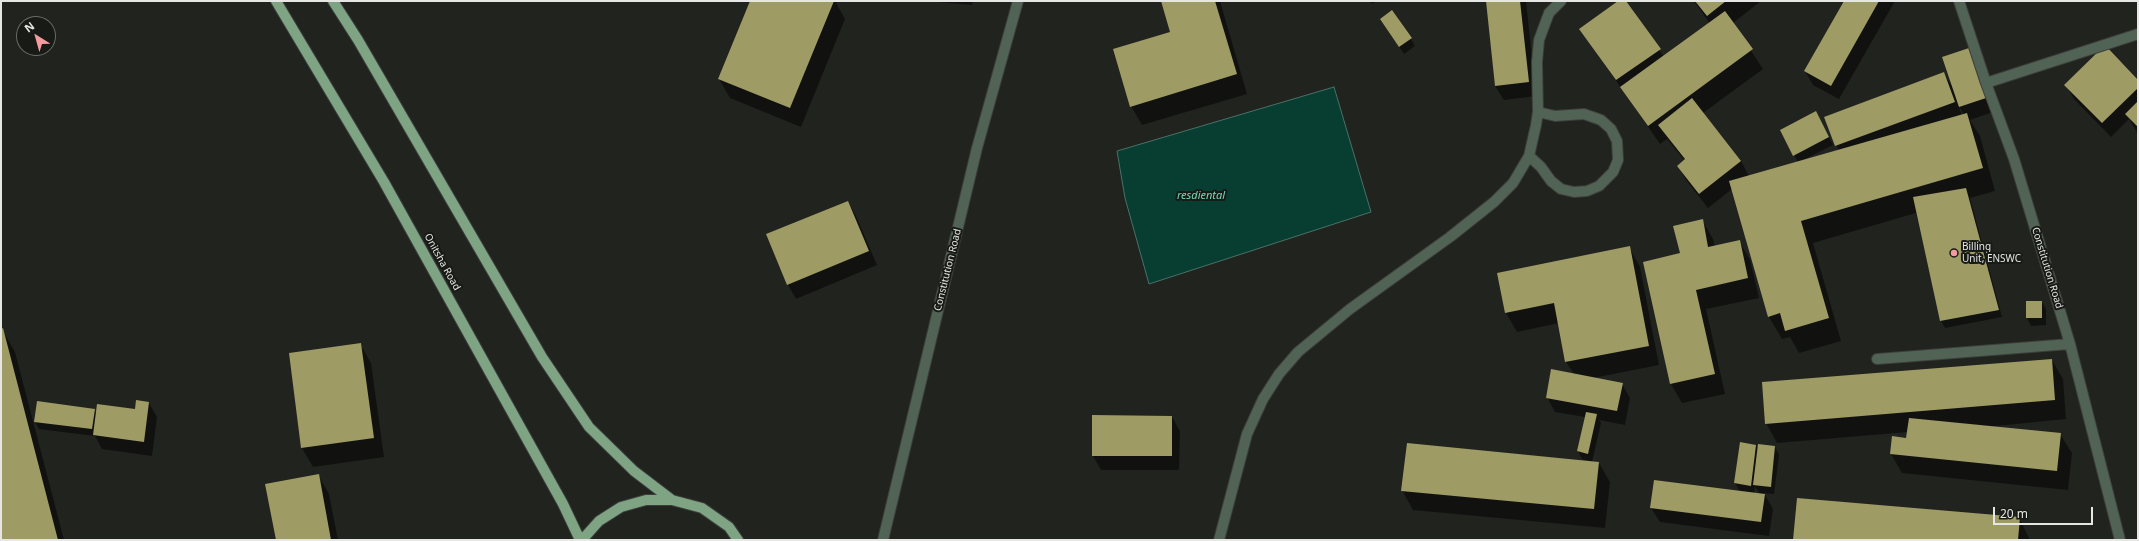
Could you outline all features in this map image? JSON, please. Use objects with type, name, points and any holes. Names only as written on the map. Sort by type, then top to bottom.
[{"type":"main road","name":"Onitsha Road","points":[[276,1],[384,182],[563,504],[581,540]]},
{"type":"main road","points":[[333,1],[358,40],[542,357],[580,414],[589,427],[634,471],[672,500]]},
{"type":"main road","points":[[581,540],[599,521],[621,508],[646,500],[672,500],[702,508],[729,527],[738,540]]},
{"type":"street","name":"Constitution Road","points":[[883,540],[977,148],[1018,1]]},
{"type":"street","points":[[1219,540],[1247,434],[1262,398],[1279,374],[1298,352],[1350,309],[1494,202],[1513,183],[1529,156],[1538,112],[1537,62],[1539,40],[1549,13],[1561,1]]},
{"type":"street","name":"Constitution Road","points":[[1960,1],[1986,83],[2014,159],[2070,344],[2120,540]]},
{"type":"street","points":[[1986,83],[2138,34]]},
{"type":"street","points":[[1529,156],[1541,167],[1551,181],[1561,188],[1574,192],[1587,191],[1599,186],[1613,172],[1618,160],[1617,141],[1611,129],[1602,120],[1584,114],[1555,116],[1538,112]]},
{"type":"street","points":[[1877,359],[2070,344]]},
{"type":"water","name":"resdiental","points":[[1334,87],[1371,212],[1149,284],[1125,198],[1117,151]]},
{"type":"building","points":[[750,1],[834,1],[790,108],[718,79]]},
{"type":"building","points":[[1161,1],[1215,1],[1237,74],[1130,107],[1113,49],[1170,32]]},
{"type":"building","points":[[1486,1],[1520,1],[1529,82],[1495,86]]},
{"type":"building","points":[[1618,1],[1626,1],[1661,49],[1616,80],[1579,29]]},
{"type":"building","points":[[1695,1],[1726,1],[1707,16]]},
{"type":"building","points":[[1844,1],[1879,1],[1831,86],[1804,71]]},
{"type":"building","points":[[1392,10],[1412,38],[1399,47],[1380,19]]},
{"type":"building","points":[[1725,11],[1753,49],[1648,126],[1620,87]]},
{"type":"building","points":[[2105,45],[2138,80],[2138,88],[2102,123],[2064,85]]},
{"type":"building","points":[[1969,48],[1986,98],[1959,107],[1942,57]]},
{"type":"building","points":[[1944,72],[1955,102],[1835,146],[1824,117]]},
{"type":"building","points":[[1692,98],[1741,161],[1699,194],[1677,166],[1685,159],[1658,125]]},
{"type":"building","points":[[2138,101],[2138,127],[2125,114]]},
{"type":"building","points":[[1816,111],[1829,137],[1793,156],[1780,130]]},
{"type":"building","points":[[1967,113],[1983,168],[1801,221],[1829,318],[1785,331],[1780,313],[1768,317],[1729,181]]},
{"type":"building","name":"Billing Unit, ENSWC","points":[[1966,188],[1999,310],[1940,321],[1913,197]]},
{"type":"building","points":[[848,201],[869,251],[787,285],[766,234]]},
{"type":"building","points":[[1703,219],[1708,247],[1740,240],[1748,278],[1696,290],[1715,374],[1670,384],[1643,262],[1680,253],[1673,226]]},
{"type":"building","points":[[1630,246],[1649,346],[1565,362],[1554,303],[1505,313],[1497,273]]},
{"type":"building","points":[[2026,301],[2042,301],[2042,318],[2026,318]]},
{"type":"building","points":[[3,328],[58,540],[1,540],[1,329]]},
{"type":"building","points":[[361,343],[374,438],[301,448],[289,353]]},
{"type":"building","points":[[2052,359],[2055,400],[1765,424],[1762,382]]},
{"type":"building","points":[[1551,369],[1623,383],[1617,411],[1546,398]]},
{"type":"building","points":[[136,400],[149,402],[144,442],[93,435],[97,404],[135,409]]},
{"type":"building","points":[[37,401],[95,409],[92,429],[34,422]]},
{"type":"building","points":[[1586,412],[1597,414],[1588,454],[1577,451]]},
{"type":"building","points":[[1092,415],[1172,416],[1172,456],[1092,456]]},
{"type":"building","points":[[1909,418],[2061,433],[2057,471],[1890,454],[1892,436],[1906,438]]},
{"type":"building","points":[[1740,442],[1756,445],[1751,486],[1734,483]]},
{"type":"building","points":[[1407,443],[1599,462],[1594,509],[1401,491]]},
{"type":"building","points":[[1758,444],[1775,446],[1771,487],[1753,485]]},
{"type":"building","points":[[319,474],[331,540],[276,540],[265,484]]},
{"type":"building","points":[[1654,480],[1765,494],[1761,522],[1650,508]]},
{"type":"building","points":[[1797,498],[2020,517],[2018,540],[1793,540]]},
{"type":"place","name":"Billing Unit, ENSWC","points":[[1954,253]]}]
